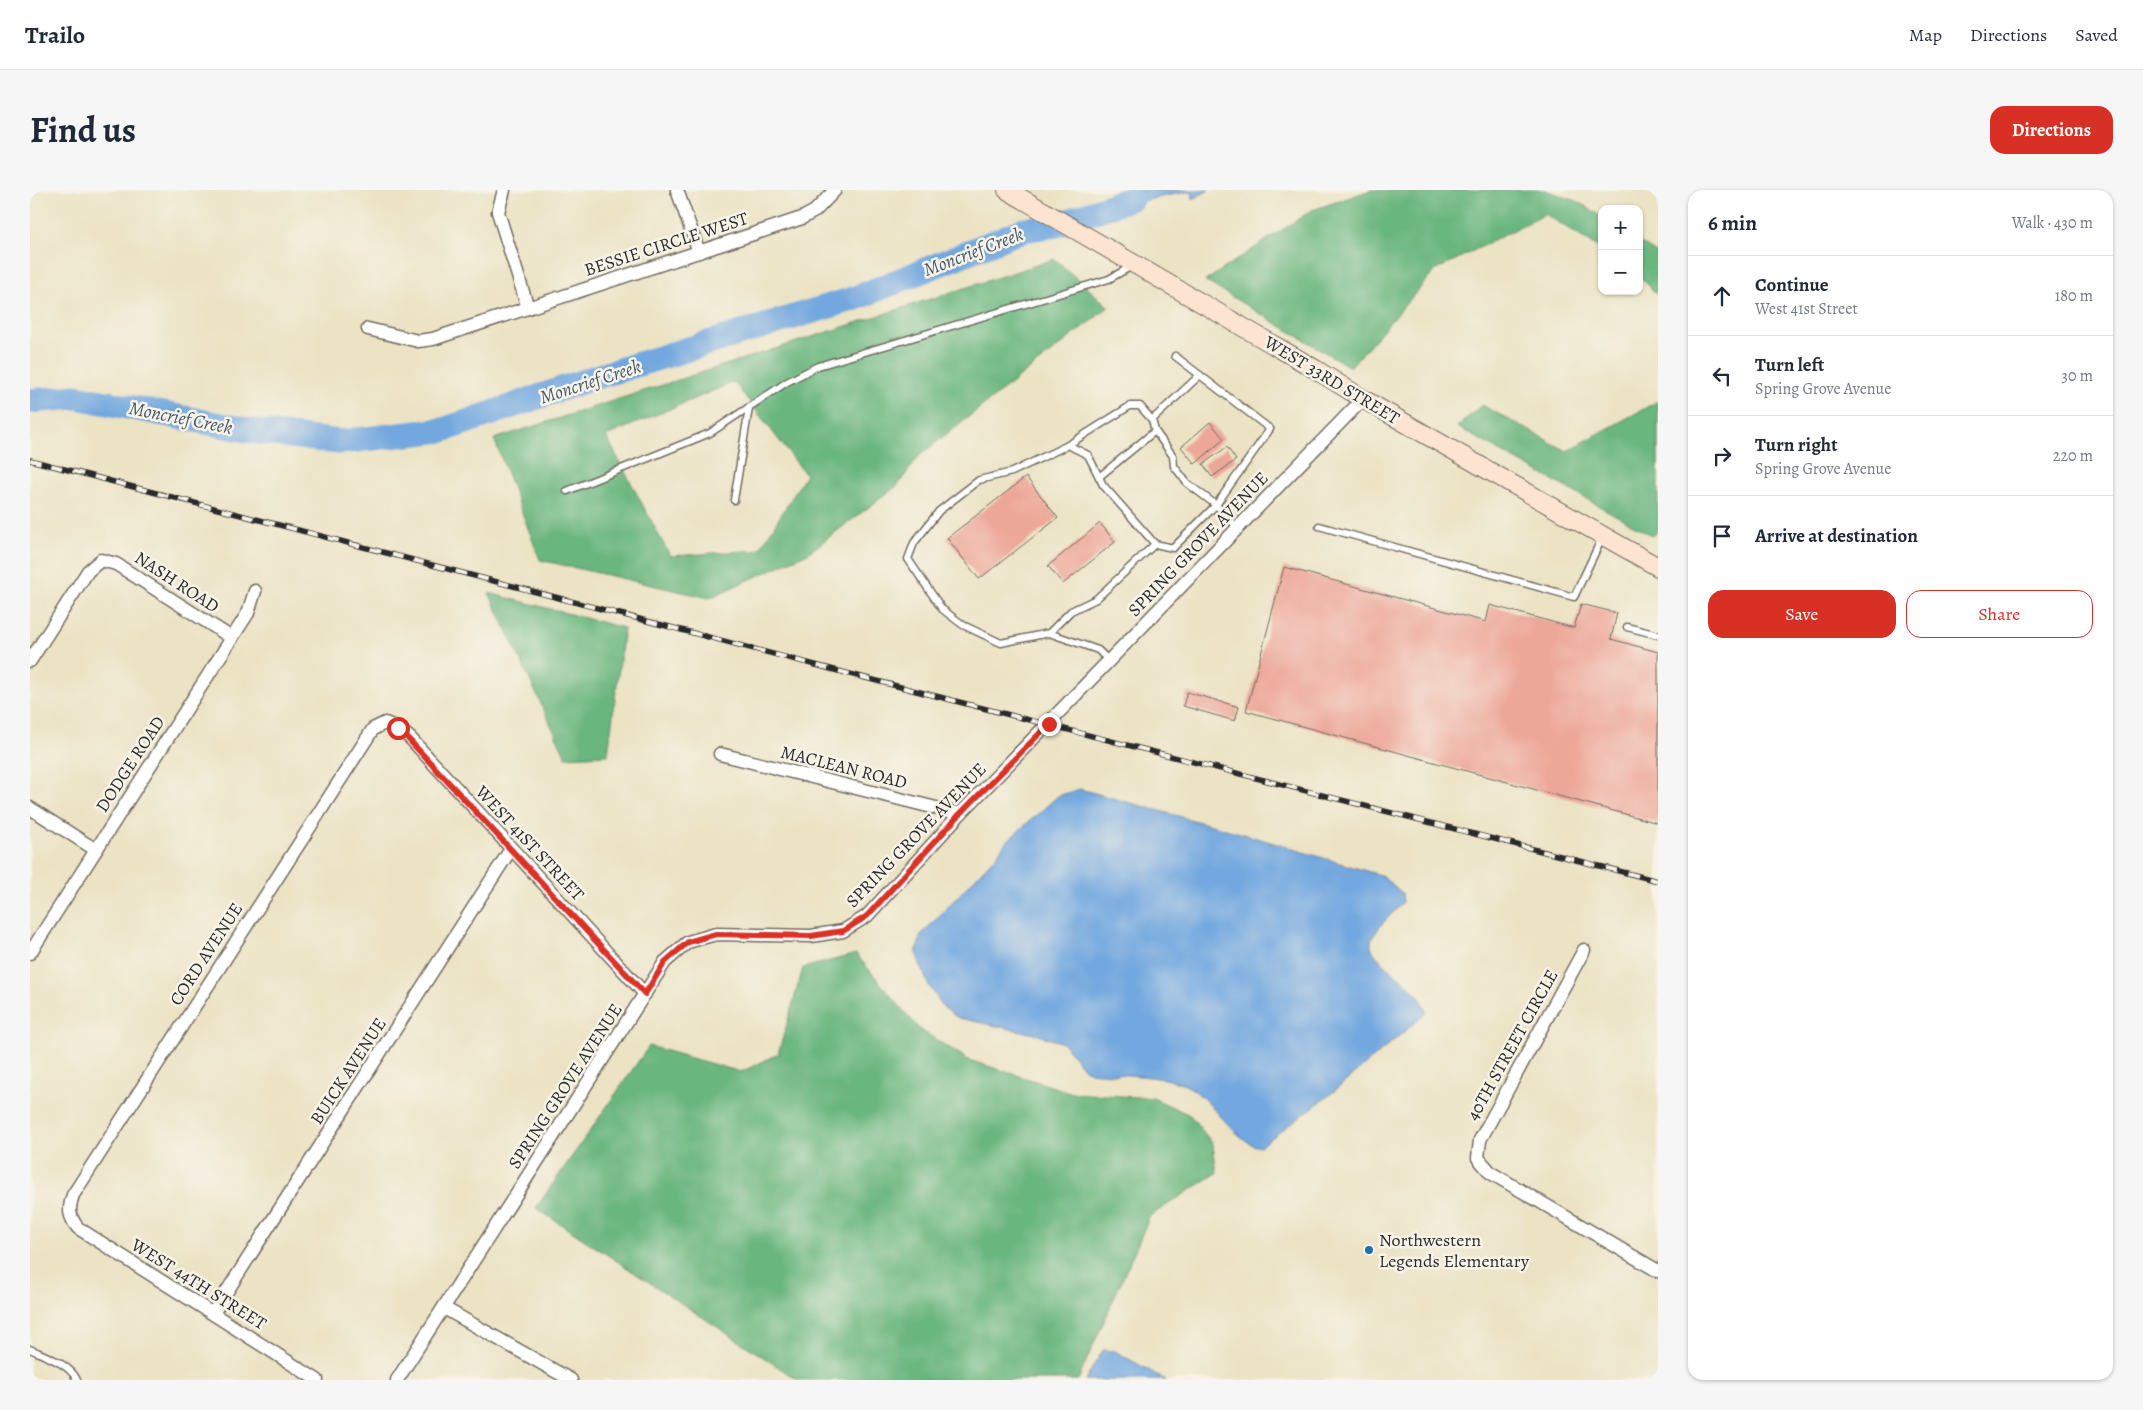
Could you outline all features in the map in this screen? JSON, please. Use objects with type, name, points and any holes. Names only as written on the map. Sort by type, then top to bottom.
[{"type":"street","points":[[504,190],[499,201],[500,218],[528,308]]},
{"type":"street","points":[[677,190],[699,252]]},
{"type":"street","name":"BESSIE CIRCLE WEST","points":[[368,329],[418,340],[433,339],[802,218],[815,211],[835,190]]},
{"type":"street","name":"WEST 33RD STREET","points":[[1007,190],[1362,399],[1658,567]]},
{"type":"street","name":"SPRING GROVE AVENUE","points":[[397,1380],[665,962],[688,942],[716,934],[811,936],[843,931],[867,916],[960,814],[1362,399]]},
{"type":"street","name":"NASH ROAD","points":[[30,661],[88,571],[101,560],[116,564],[232,638]]},
{"type":"street","name":"DODGE ROAD","points":[[30,953],[248,613],[255,591]]},
{"type":"street","name":"WEST 41ST STREET","points":[[385,723],[398,728],[410,738],[645,994]]},
{"type":"street","name":"CORD AVENUE","points":[[69,1213],[73,1195],[365,739],[373,729],[385,723]]},
{"type":"street","name":"MACLEAN ROAD","points":[[720,754],[960,814]]},
{"type":"street","points":[[30,808],[96,850]]},
{"type":"street","name":"BUICK AVENUE","points":[[213,1313],[512,849]]},
{"type":"street","name":"40TH STREET CIRCLE","points":[[1584,950],[1480,1140],[1478,1158],[1491,1173],[1658,1272]]},
{"type":"street","name":"WEST 44TH STREET","points":[[69,1213],[78,1228],[317,1380]]},
{"type":"street","points":[[444,1308],[571,1380]]},
{"type":"lane","points":[[567,491],[710,433],[787,382],[818,366],[1108,279],[1135,265]]},
{"type":"lane","points":[[1068,444],[1088,455],[1103,486],[1155,544],[1173,548],[1216,506],[1270,429],[1175,356]]},
{"type":"lane","points":[[1152,420],[1200,374]]},
{"type":"lane","points":[[1109,661],[1098,650],[1049,633],[1000,643],[964,626],[942,609],[908,559],[914,543],[939,511],[979,480],[1012,472],[1068,444],[1130,406],[1140,406],[1152,420],[1155,432],[1173,456],[1174,466],[1187,482],[1216,506],[1238,528]]},
{"type":"lane","points":[[734,500],[749,408]]},
{"type":"lane","points":[[1099,477],[1155,432]]},
{"type":"lane","points":[[1319,526],[1574,597],[1603,537]]},
{"type":"lane","points":[[1049,633],[1071,611],[1096,599],[1155,544]]},
{"type":"lane","points":[[1627,627],[1658,636]]},
{"type":"lane","points":[[30,1349],[64,1366],[77,1380]]},
{"type":"green space","points":[[1371,190],[1545,190],[1577,201],[1598,214],[1598,247],[1545,214],[1436,270],[1350,367],[1205,281],[1312,210]]},
{"type":"green space","points":[[1643,245],[1658,254],[1658,296],[1643,279]]},
{"type":"green space","points":[[1055,259],[1109,307],[920,455],[897,486],[808,553],[709,598],[540,560],[494,439]],"holes":[[[734,382],[806,475],[759,550],[670,556],[606,436]]]},
{"type":"green space","points":[[1658,401],[1658,529],[1653,536],[1457,427],[1482,405],[1567,451]]},
{"type":"green space","points":[[489,593],[624,628],[608,755],[566,757]]},
{"type":"green space","points":[[856,954],[919,1029],[969,1060],[1073,1093],[1153,1098],[1190,1115],[1213,1144],[1217,1173],[1150,1216],[1078,1380],[798,1380],[536,1208],[649,1046],[741,1072],[778,1054],[803,968]]},
{"type":"water","points":[[1141,190],[1209,190],[1193,199],[1192,192],[1186,192],[1132,203],[1131,194]]},
{"type":"water","points":[[1080,789],[1244,834],[1383,876],[1402,893],[1403,902],[1376,932],[1371,942],[1372,949],[1386,966],[1416,994],[1423,1003],[1426,1013],[1331,1094],[1259,1147],[1242,1138],[1197,1093],[1180,1083],[1141,1076],[1090,1072],[1084,1069],[1063,1043],[1035,1034],[958,1018],[944,1008],[928,984],[916,953],[921,935],[997,855],[1006,842],[1058,796]]},
{"type":"water","points":[[1103,1350],[1115,1351],[1166,1380],[1085,1380]]},
{"type":"building","points":[[1210,422],[1224,439],[1195,464],[1181,447]]},
{"type":"building","points":[[1227,447],[1236,460],[1212,477],[1203,464]]},
{"type":"building","points":[[1026,477],[1058,518],[979,579],[947,538]]},
{"type":"building","points":[[1100,523],[1115,542],[1063,584],[1048,566]]},
{"type":"building","points":[[1284,567],[1486,622],[1490,605],[1574,628],[1581,604],[1617,613],[1611,639],[1658,652],[1658,823],[1246,711]]},
{"type":"building","points":[[1187,692],[1239,707],[1235,721],[1183,706]]},
{"type":"waterway","name":"Moncrief Creek","points":[[30,401],[76,397],[252,431],[339,442],[443,430],[593,378],[856,298],[1023,230],[1057,225],[1132,198]]},
{"type":"railway","points":[[30,460],[846,673],[1658,881]]},
{"type":"place","name":"Northwestern Legends Elementary","points":[[1369,1250]]},
{"type":"route","points":[[398,728],[410,738],[645,994],[665,962],[688,942],[716,934],[811,936],[843,931],[867,916],[960,814],[1049,724]]}]
